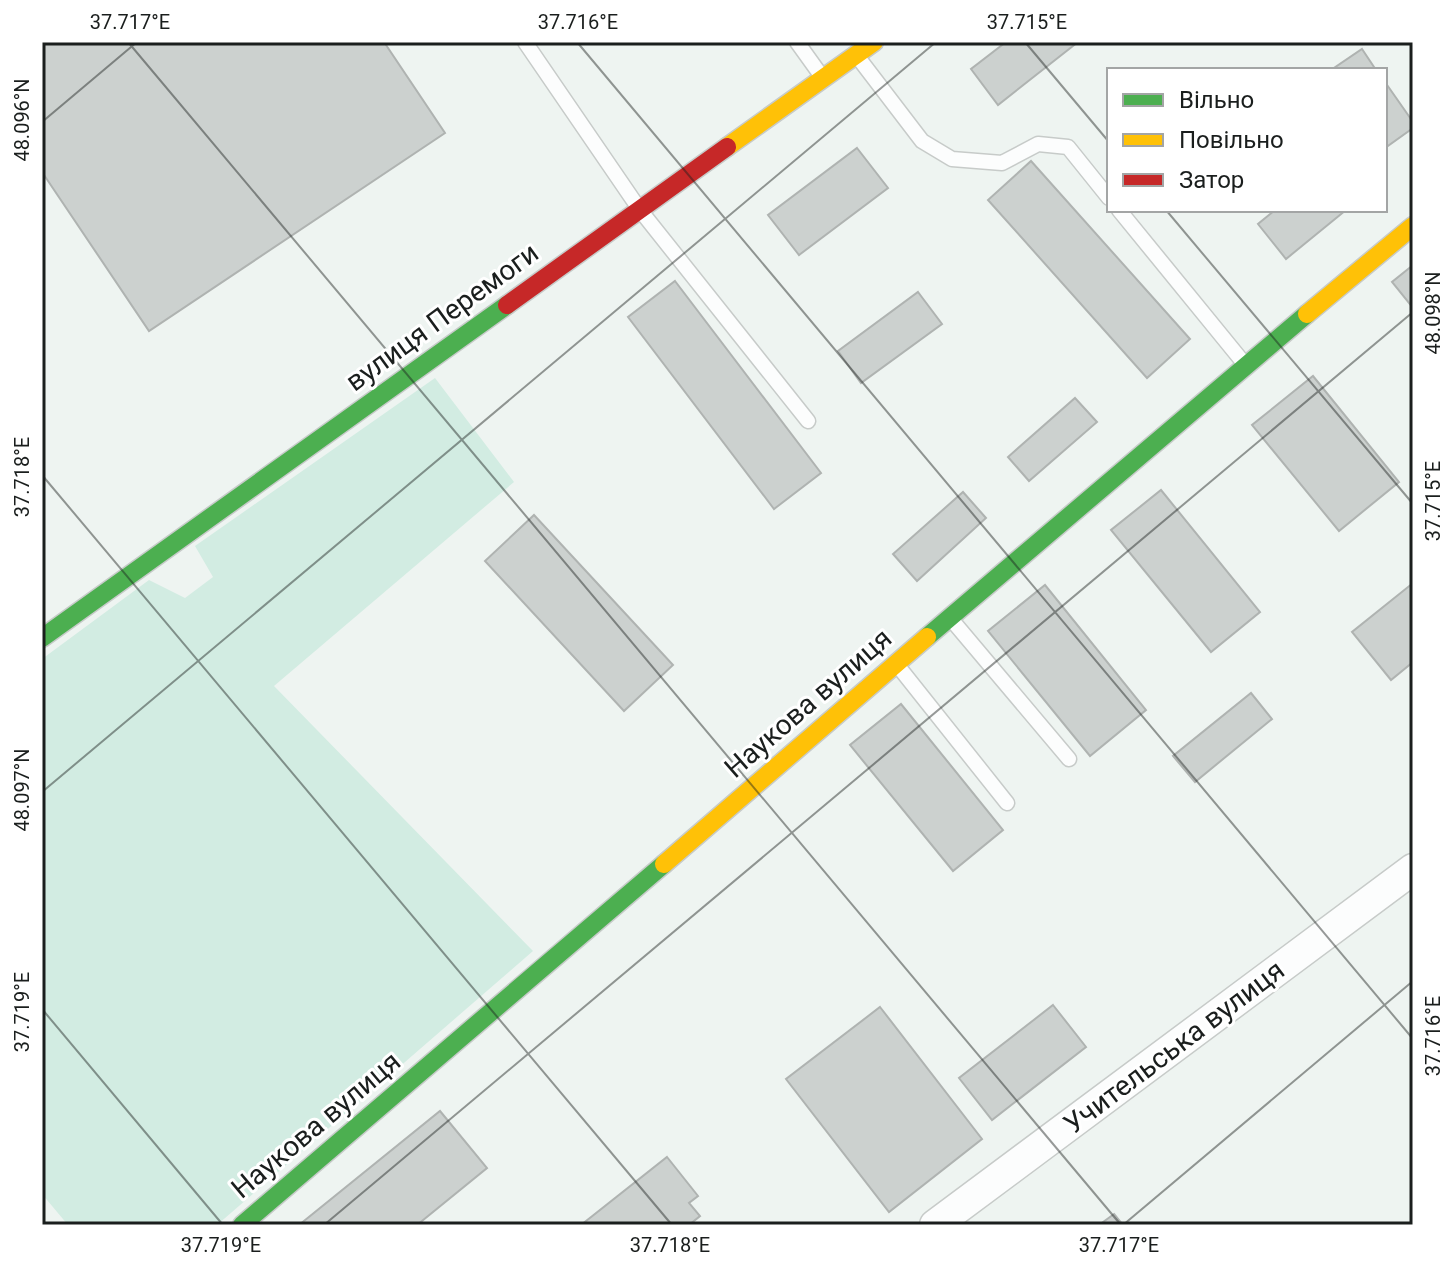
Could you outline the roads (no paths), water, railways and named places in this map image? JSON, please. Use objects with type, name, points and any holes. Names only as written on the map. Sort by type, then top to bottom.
[{"type":"street","name":"вулиця Перемоги","points":[[42,638],[874,42]]},
{"type":"street","name":"Наукова вулиця","points":[[242,1225],[563,953],[895,663],[1413,226]]},
{"type":"street","name":"Учительська вулиця","points":[[935,1225],[1413,869]]},
{"type":"lane","points":[[525,42],[640,210],[808,421]]},
{"type":"lane","points":[[797,42],[824,78]]},
{"type":"lane","points":[[856,55],[922,141],[952,159],[1002,163],[1038,144],[1068,147],[1107,196]]},
{"type":"lane","points":[[1121,212],[1245,365]]},
{"type":"lane","points":[[951,618],[1069,759]]},
{"type":"lane","points":[[895,663],[1007,803]]}]
